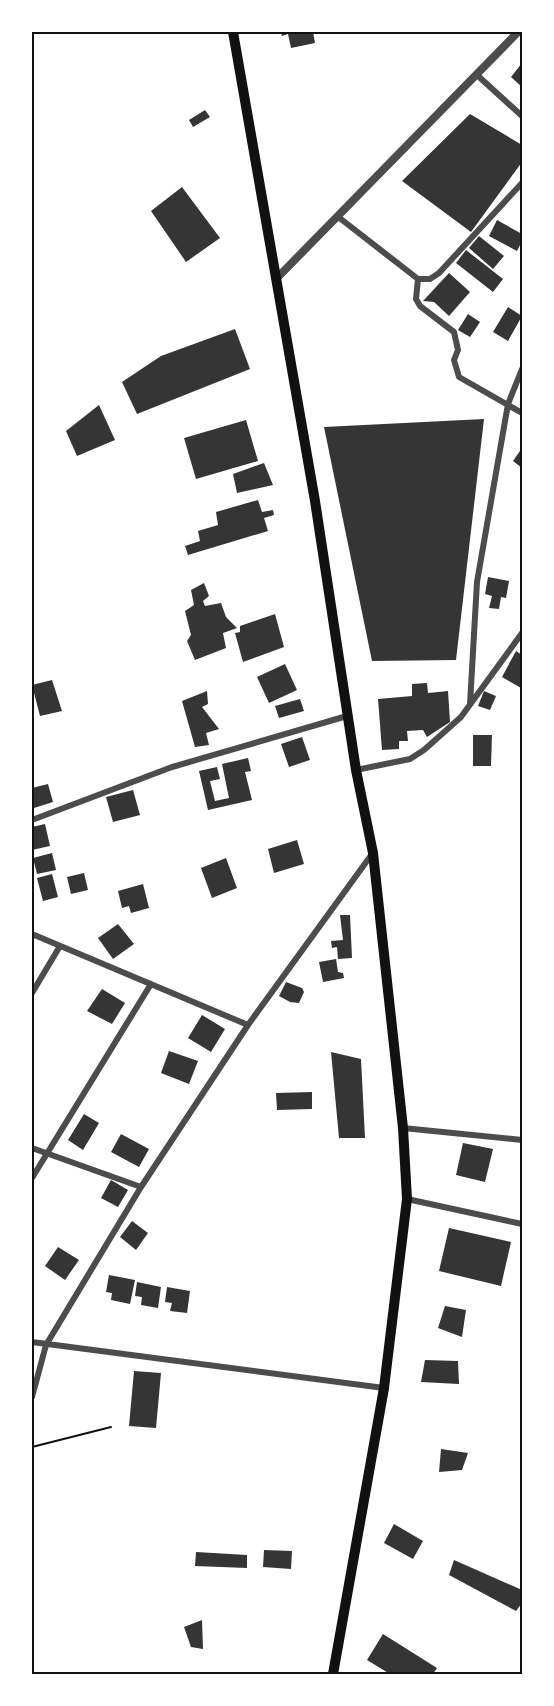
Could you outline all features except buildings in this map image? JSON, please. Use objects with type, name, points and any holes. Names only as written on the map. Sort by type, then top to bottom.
[{"type":"highway","points":[[233,32],[315,501],[356,770],[373,853],[403,1128],[407,1199],[384,1388],[333,1674]]},
{"type":"street","points":[[277,278],[518,32]]},
{"type":"street","points":[[477,75],[522,116]]},
{"type":"street","points":[[337,216],[418,279],[430,279],[439,273],[522,183]]},
{"type":"street","points":[[418,279],[416,299],[420,306],[454,332],[458,350],[454,360],[459,377],[522,413]]},
{"type":"street","points":[[470,704],[477,582],[508,404],[522,369]]},
{"type":"street","points":[[356,770],[410,759],[424,750],[461,717],[522,633]]},
{"type":"street","points":[[32,820],[172,766],[347,716]]},
{"type":"street","points":[[32,1397],[46,1345],[141,1187],[248,1025],[373,853]]},
{"type":"street","points":[[32,934],[248,1025]]},
{"type":"street","points":[[32,993],[60,946]]},
{"type":"street","points":[[32,1178],[151,984]]},
{"type":"street","points":[[403,1128],[522,1140]]},
{"type":"street","points":[[32,1149],[141,1187]]},
{"type":"street","points":[[407,1199],[522,1224]]},
{"type":"street","points":[[32,1342],[384,1388]]},
{"type":"path","points":[[32,1447],[111,1427]]}]
